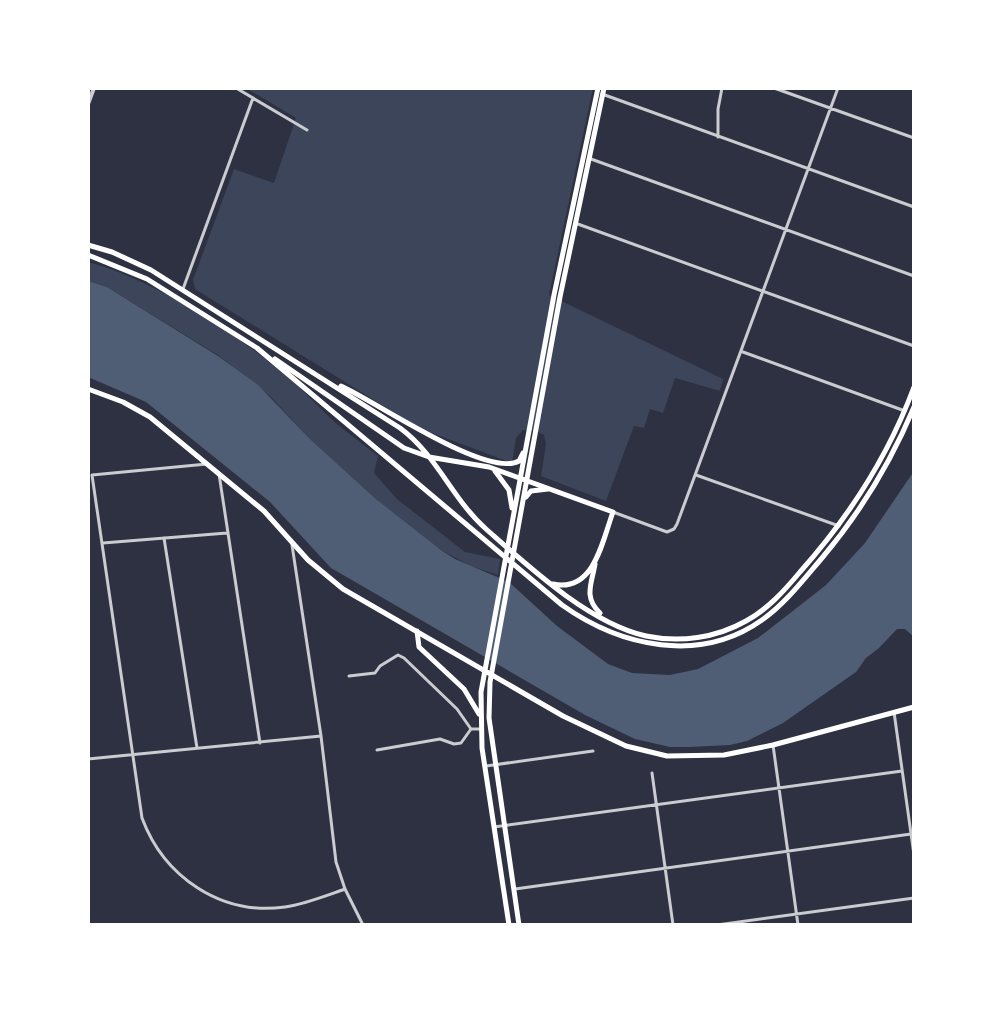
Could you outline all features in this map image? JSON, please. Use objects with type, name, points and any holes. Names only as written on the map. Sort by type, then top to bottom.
[{"type":"main road","points":[[509,925],[481,729],[483,677],[511,525],[533,434],[572,221],[601,91]]},
{"type":"main road","points":[[88,245],[140,264],[183,289],[414,439],[433,460],[471,515],[551,583],[610,622],[637,633],[667,639],[705,637],[732,628],[749,620],[774,601],[839,526],[877,468],[914,387]]},
{"type":"main road","points":[[88,255],[147,279],[316,386],[388,439],[412,452],[489,467],[613,512],[589,588],[595,608],[610,622]]},
{"type":"main road","points":[[257,348],[562,605],[616,634],[666,646],[696,645],[726,638],[754,625],[778,607],[859,510],[890,459],[914,407]]},
{"type":"main road","points":[[328,381],[356,393],[442,442],[500,464],[510,465],[519,461],[533,434]]},
{"type":"main road","points":[[88,389],[123,402],[150,417],[264,511],[323,575],[570,720],[636,750],[667,756],[702,757],[735,753],[914,707]]},
{"type":"main road","points":[[489,467],[502,478],[509,490],[511,525]]},
{"type":"main road","points":[[519,925],[489,718],[490,682],[518,529],[524,478]]},
{"type":"main road","points":[[518,529],[527,496],[537,489],[554,489]]},
{"type":"main road","points":[[551,583],[569,586],[578,583],[596,558]]},
{"type":"main road","points":[[417,631],[419,647],[464,689],[480,718]]},
{"type":"main road","points":[[464,689],[471,692],[478,690],[483,677]]},
{"type":"street","points":[[88,104],[94,88]]},
{"type":"street","points":[[236,88],[307,130]]},
{"type":"street","points":[[718,137],[722,88]]},
{"type":"street","points":[[774,88],[914,138]]},
{"type":"street","points":[[613,512],[664,531],[672,531],[677,524],[838,88]]},
{"type":"street","points":[[601,91],[718,137],[914,207]]},
{"type":"street","points":[[183,289],[253,98]]},
{"type":"street","points":[[586,157],[914,276]]},
{"type":"street","points":[[572,221],[914,346]]},
{"type":"street","points":[[742,352],[905,411]]},
{"type":"street","points":[[207,464],[92,475],[139,804],[146,828],[168,863],[197,888],[219,900],[259,908],[297,905],[345,889]]},
{"type":"street","points":[[219,474],[260,743]]},
{"type":"street","points":[[696,475],[839,526]]},
{"type":"street","points":[[103,543],[227,533]]},
{"type":"street","points":[[164,538],[197,748]]},
{"type":"street","points":[[292,541],[336,862],[363,925]]},
{"type":"street","points":[[349,676],[375,673],[380,666],[398,655],[457,709],[471,729]]},
{"type":"street","points":[[897,711],[914,855]]},
{"type":"street","points":[[471,729],[481,729]]},
{"type":"street","points":[[377,750],[440,739],[461,743],[471,729]]},
{"type":"street","points":[[88,759],[321,736]]},
{"type":"street","points":[[773,745],[798,925]]},
{"type":"street","points":[[485,766],[593,751]]},
{"type":"street","points":[[494,827],[902,771]]},
{"type":"street","points":[[652,773],[673,925]]},
{"type":"street","points":[[514,889],[911,834]]},
{"type":"street","points":[[717,925],[914,898]]},
{"type":"shaded area","points":[[246,88],[593,88],[549,295],[723,379],[720,391],[675,378],[663,413],[650,409],[644,428],[634,426],[606,501],[541,476],[546,444],[544,435],[523,430],[516,438],[512,463],[419,428],[195,289],[193,280],[234,169],[274,183],[296,118]]},
{"type":"shaded area","points":[[88,262],[160,291],[271,363],[339,426],[378,456],[374,473],[397,499],[465,552],[500,559],[498,575],[471,566],[441,550],[376,499],[310,439],[270,396],[218,355],[107,287],[88,281]]},
{"type":"shaded area","points":[[88,281],[107,287],[218,356],[258,385],[310,439],[376,499],[441,550],[509,582],[557,626],[608,664],[632,673],[670,675],[698,669],[758,638],[826,585],[865,543],[914,471],[914,637],[905,629],[897,629],[866,658],[856,672],[783,723],[747,741],[730,745],[670,747],[635,739],[585,715],[331,568],[270,502],[146,402],[88,377]]}]
